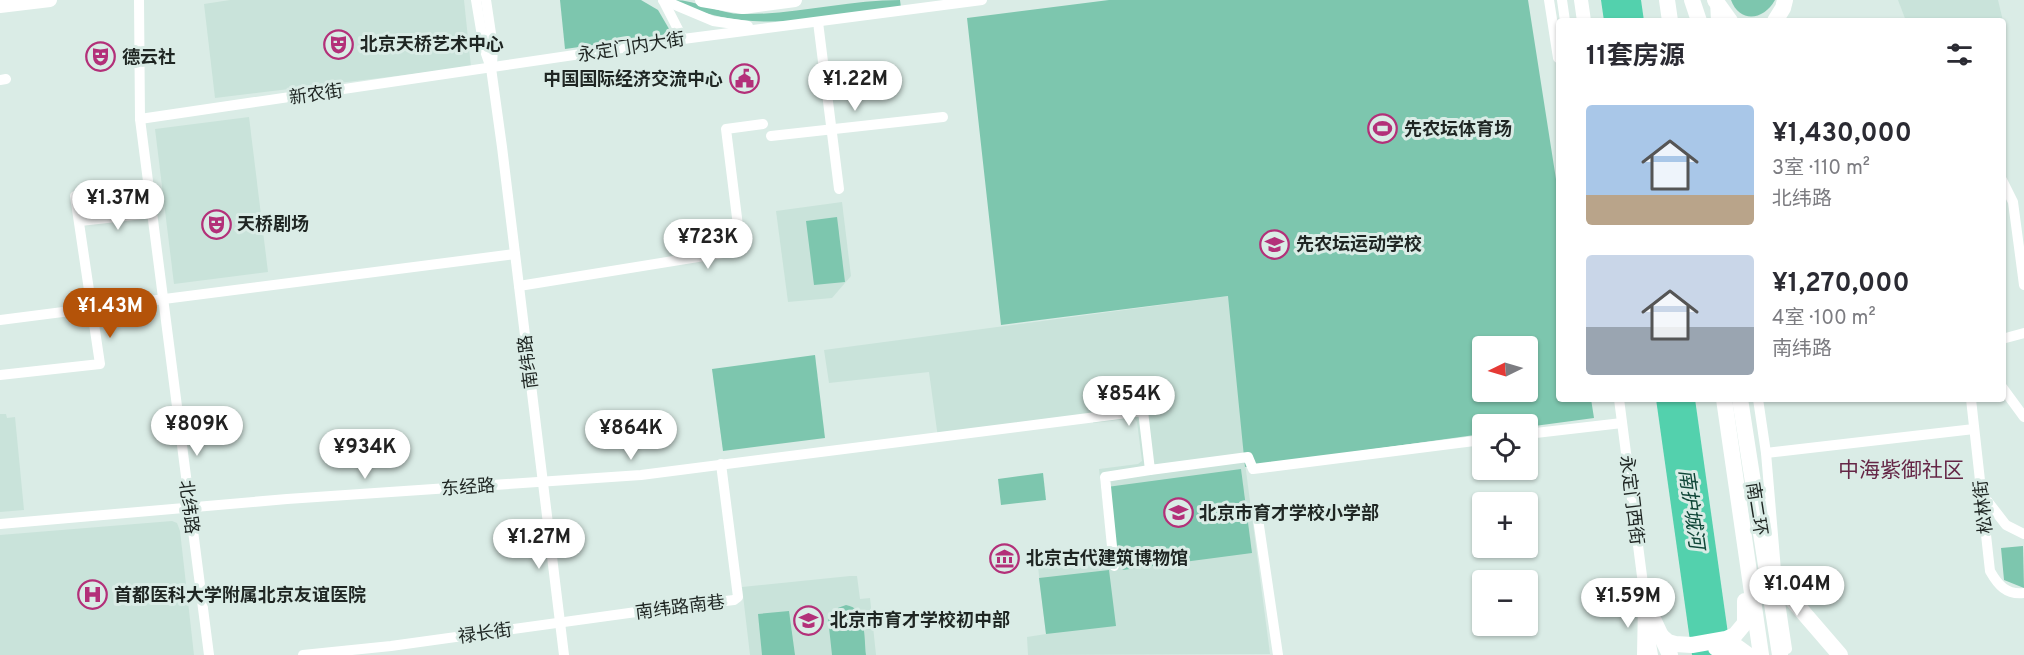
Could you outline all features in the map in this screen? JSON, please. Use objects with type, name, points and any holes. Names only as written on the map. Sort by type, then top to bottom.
[{"type":"highway","points":[[1658,0],[1660,18]]},
{"type":"highway","points":[[1667,0],[1670,18]]},
{"type":"highway","points":[[1684,0],[1687,18]]},
{"type":"highway","points":[[1692,0],[1698,18]]},
{"type":"highway","points":[[1715,0],[1728,18]]},
{"type":"highway","points":[[1778,18],[1785,0]]},
{"type":"highway","points":[[1791,0],[1793,10],[1791,18]]},
{"type":"highway","name":"南二环","points":[[1724,402],[1761,655]]},
{"type":"highway","name":"南二环","points":[[1740,402],[1780,655]]},
{"type":"highway","points":[[1645,602],[1670,648],[1740,646],[1746,608],[1740,570],[1746,548]]},
{"type":"highway","points":[[1777,582],[1840,655]]},
{"type":"main road","points":[[0,6],[50,0]]},
{"type":"main road","points":[[702,0],[743,7],[795,0]]},
{"type":"main road","points":[[1581,0],[1584,18]]},
{"type":"main road","points":[[1644,655],[1645,602]]},
{"type":"street","name":"北纬路","points":[[139,0],[140,119],[209,655]]},
{"type":"street","name":"南纬路","points":[[476,0],[484,48],[491,68],[564,655]]},
{"type":"street","name":"南纬路","points":[[486,0],[493,47],[491,68]]},
{"type":"street","points":[[663,0],[713,21],[738,26],[772,27],[982,0]]},
{"type":"street","points":[[663,0],[683,39]]},
{"type":"street","points":[[1548,0],[1556,46]]},
{"type":"street","points":[[1562,0],[1565,18]]},
{"type":"street","points":[[1568,0],[1570,18]]},
{"type":"street","points":[[1715,0],[1716,18]]},
{"type":"street","points":[[818,22],[839,189]]},
{"type":"street","name":"永定门内大街","points":[[491,68],[772,27]]},
{"type":"street","name":"新农街","points":[[140,119],[491,68]]},
{"type":"street","points":[[771,136],[943,117]]},
{"type":"street","points":[[519,286],[741,250],[726,129],[763,124]]},
{"type":"street","points":[[2006,188],[2013,202],[2024,285]]},
{"type":"street","points":[[0,375],[100,364],[75,196]]},
{"type":"street","points":[[80,221],[152,213]]},
{"type":"street","points":[[0,320],[515,254]]},
{"type":"street","points":[[2006,338],[2024,333]]},
{"type":"street","points":[[2006,392],[2024,417]]},
{"type":"street","name":"永定门西街","points":[[1619,402],[1645,602]]},
{"type":"street","points":[[1758,402],[1787,655]]},
{"type":"street","name":"松林街","points":[[1971,402],[1990,571],[1999,587],[2014,594],[2024,593]]},
{"type":"street","name":"东经路","points":[[0,524],[189,507],[641,475],[1143,411],[1150,470]]},
{"type":"street","points":[[1538,433],[1622,423]]},
{"type":"street","points":[[1766,453],[1974,429]]},
{"type":"street","points":[[1114,566],[1105,477],[1248,457],[1253,469],[1472,441]]},
{"type":"street","name":"南纬路南巷","points":[[560,622],[734,600],[738,597],[721,464]]},
{"type":"street","points":[[1982,494],[2006,525],[2024,534]]},
{"type":"street","points":[[1257,512],[1278,655]]},
{"type":"street","name":"禄长街","points":[[303,655],[392,646],[560,622]]},
{"type":"shaded area","name":"北京天桥艺术中心","points":[[230,0],[464,0],[471,67],[215,98],[204,4]]},
{"type":"shaded area","points":[[560,0],[641,0],[658,10],[672,34],[565,49]]},
{"type":"shaded area","points":[[674,0],[742,14],[900,0],[901,8],[814,19],[757,21],[701,12]]},
{"type":"shaded area","name":"先农坛运动学校","points":[[1109,0],[1528,0],[1556,179],[1556,402],[1591,402],[1594,418],[1538,426],[1538,414],[1472,414],[1472,435],[1245,467],[1228,296],[1001,325],[967,18]]},
{"type":"shaded area","points":[[1731,0],[1775,0],[1765,12],[1746,16],[1735,8]]},
{"type":"shaded area","points":[[1898,0],[1998,0],[2002,18],[1905,18]]},
{"type":"shaded area","points":[[249,117],[268,272],[174,284],[155,129]]},
{"type":"shaded area","points":[[842,202],[851,276],[832,298],[788,302],[776,211]]},
{"type":"shaded area","points":[[837,217],[845,282],[814,285],[806,221]]},
{"type":"shaded area","name":"北京市育才学校小学部","points":[[1229,296],[1245,463],[1270,654],[1028,655],[1027,637],[1046,634],[1038,567],[1109,558],[1099,469],[1138,464],[1142,461],[1137,422],[1134,418],[1093,423],[1093,418],[938,438],[929,372],[829,383],[824,350]]},
{"type":"shaded area","points":[[815,355],[825,438],[723,451],[712,369]]},
{"type":"shaded area","points":[[0,414],[6,414],[7,418],[15,417],[24,510],[0,512]]},
{"type":"shaded area","points":[[1241,469],[1252,553],[1123,570],[1117,562],[1107,487]]},
{"type":"shaded area","points":[[1043,473],[1046,500],[1001,505],[998,479]]},
{"type":"shaded area","name":"首都医科大学附属北京友谊医院","points":[[172,521],[177,523],[180,531],[194,655],[0,655],[0,535]]},
{"type":"shaded area","points":[[2023,546],[2024,588],[2004,580],[2001,548]]},
{"type":"shaded area","points":[[1109,570],[1116,626],[1046,634],[1039,578]]},
{"type":"shaded area","name":"北京市育才学校初中部","points":[[857,576],[860,599],[870,598],[876,655],[750,655],[742,587]]},
{"type":"shaded area","points":[[846,605],[853,607],[861,618],[866,655],[832,655],[828,618],[835,609]]},
{"type":"shaded area","points":[[789,611],[795,655],[762,655],[758,614]]},
{"type":"water","points":[[1601,0],[1641,0],[1644,18],[1604,18]]},
{"type":"water","name":"南护城河","points":[[1656,402],[1695,402],[1731,655],[1692,655]]},
{"type":"place","name":"北京天桥艺术中心","points":[[339,44]]},
{"type":"place","name":"德云社","points":[[101,57]]},
{"type":"place","name":"中国国际经济交流中心","points":[[744,79]]},
{"type":"place","name":"先农坛体育场","points":[[1383,129]]},
{"type":"place","name":"天桥剧场","points":[[216,224]]},
{"type":"place","name":"先农坛运动学校","points":[[1275,244]]},
{"type":"place","name":"北京市育才学校小学部","points":[[1178,513]]},
{"type":"place","name":"北京古代建筑博物馆","points":[[1005,558]]},
{"type":"place","name":"首都医科大学附属北京友谊医院","points":[[93,595]]},
{"type":"place","name":"北京市育才学校初中部","points":[[809,620]]},
{"type":"district","name":"中海紫御社区","points":[[1901,470]]}]
